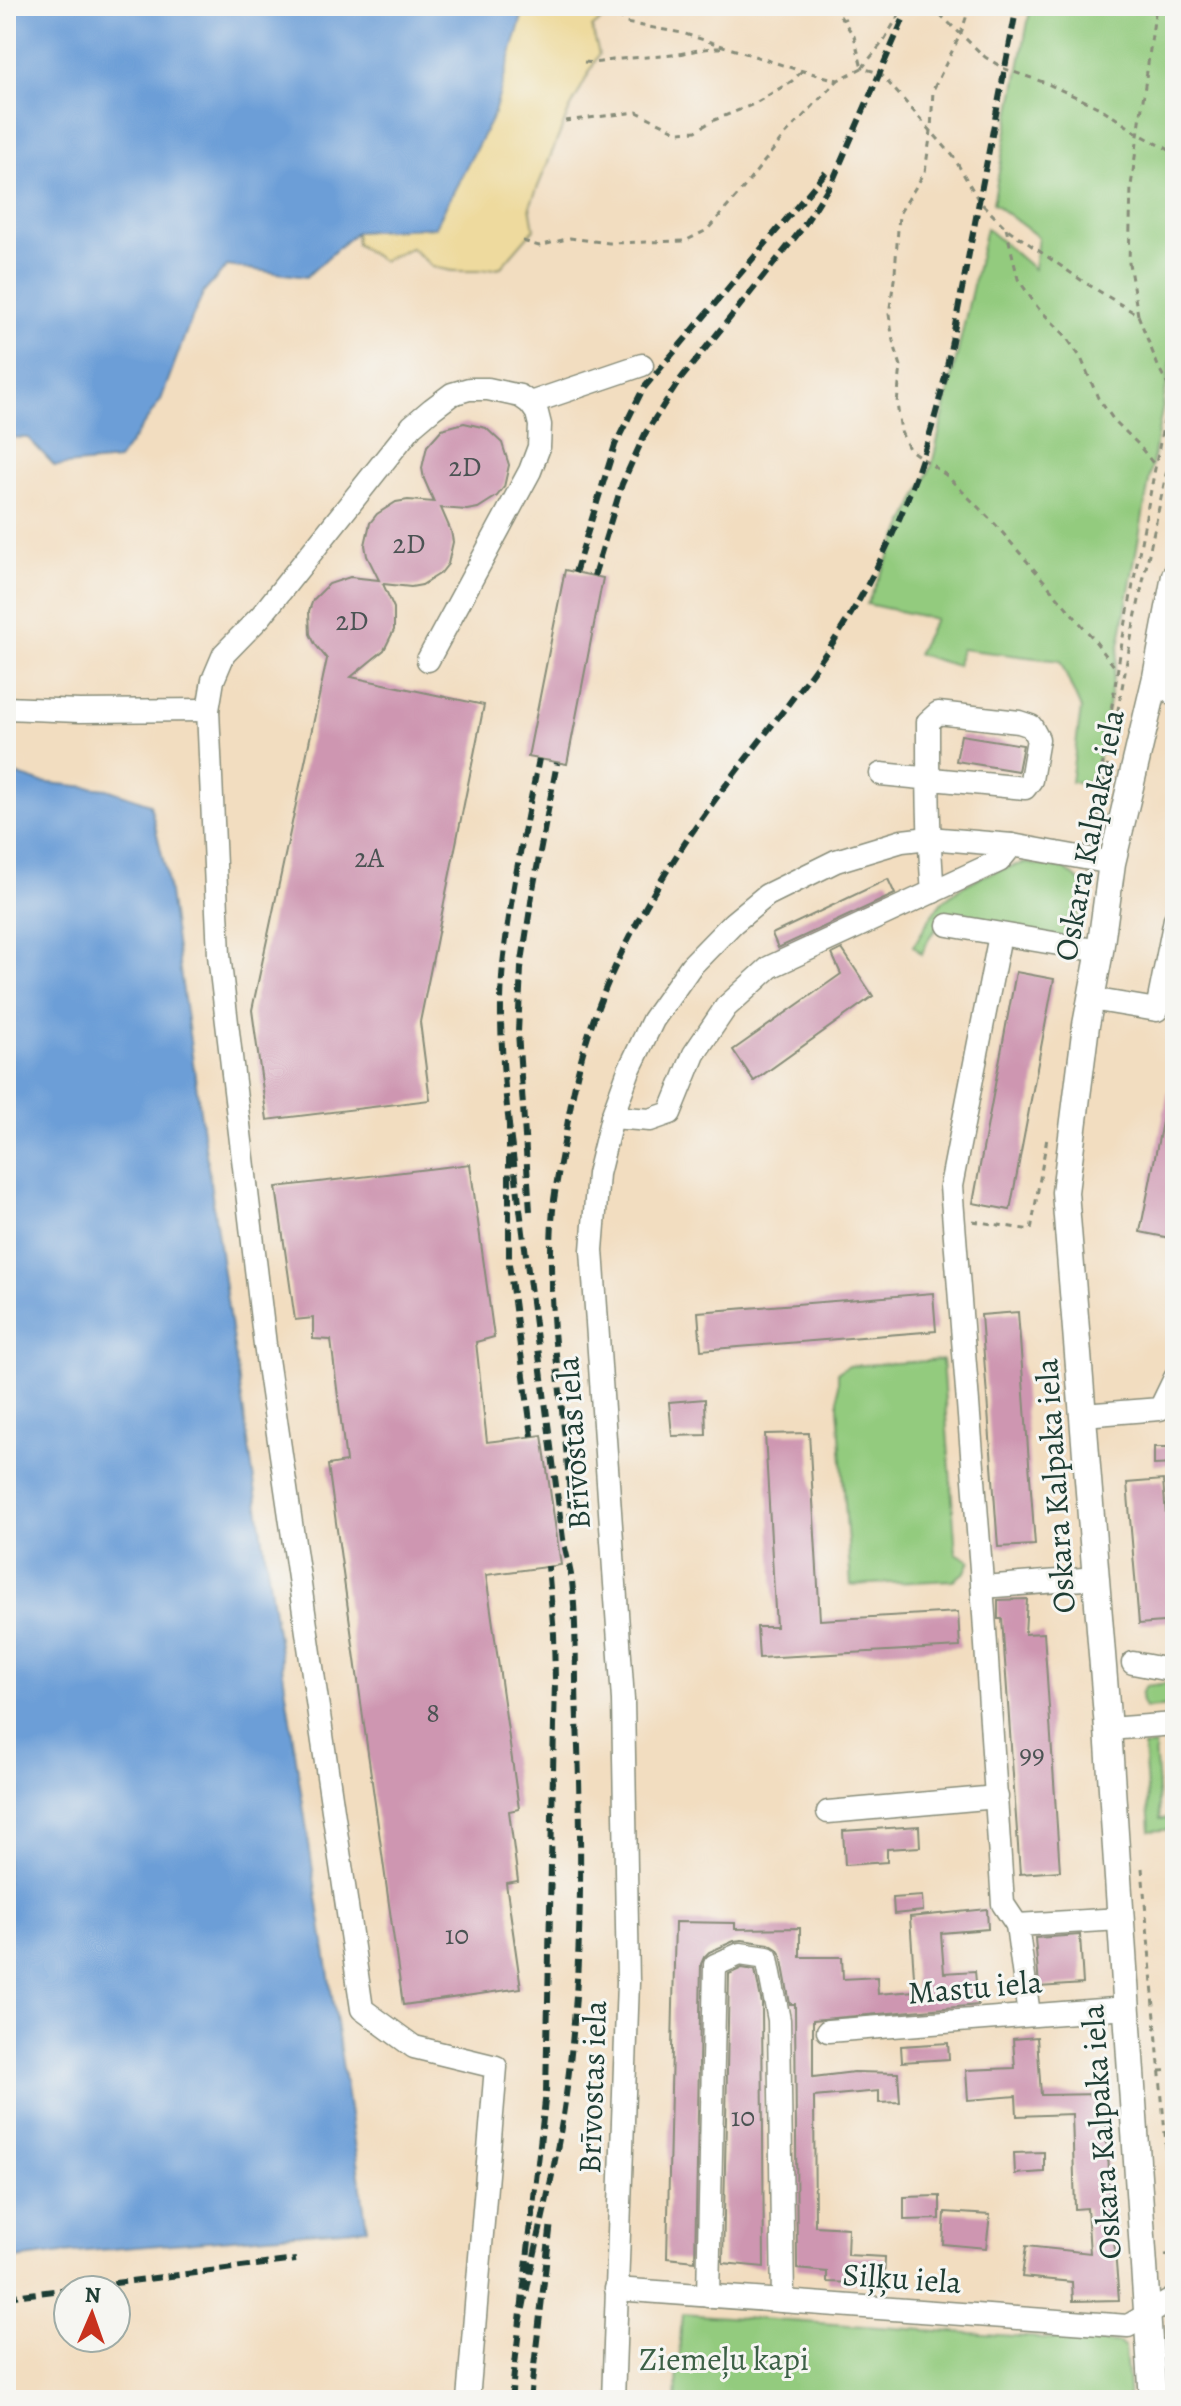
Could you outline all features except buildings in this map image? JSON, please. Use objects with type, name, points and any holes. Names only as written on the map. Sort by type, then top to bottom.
[{"type":"main road","name":"Oskara Kalpaka iela","points":[[1153,2400],[1108,1729],[1065,1192],[1086,1025],[1100,951],[1101,861],[1166,686],[1175,576]]},
{"type":"street","points":[[530,403],[642,365]]},
{"type":"street","points":[[428,660],[530,471],[539,447],[537,413],[520,396],[488,389],[469,389],[452,394],[412,426],[261,616],[224,654],[213,680],[208,710],[219,955],[263,1330],[362,2009],[414,2047],[496,2067],[468,2400]]},
{"type":"street","points":[[6,708],[208,710]]},
{"type":"street","points":[[881,774],[928,778],[1025,788],[1031,780],[1038,739],[1031,726],[1019,722],[938,713],[928,722],[928,778],[929,838],[933,892]]},
{"type":"street","name":"Brīvostas iela","points":[[613,2400],[628,1982],[623,1700],[592,1250],[598,1174],[612,1117],[629,1070],[653,1020],[691,966],[733,923],[767,895],[836,861],[891,843],[929,838],[1012,845],[1101,861]]},
{"type":"street","points":[[612,1117],[650,1120],[670,1113],[694,1054],[726,1007],[770,967],[999,861],[1012,845]]},
{"type":"street","points":[[1091,999],[1157,1010],[1175,919]]},
{"type":"street","points":[[948,925],[1100,951]]},
{"type":"street","points":[[1000,935],[951,1186],[983,1587],[1003,1904],[1017,1925],[1029,2015]]},
{"type":"street","points":[[1083,1415],[1168,1413],[1175,1378]]},
{"type":"street","points":[[983,1587],[1096,1578]]},
{"type":"street","points":[[1133,1663],[1175,1671]]},
{"type":"street","points":[[1108,1729],[1175,1724]]},
{"type":"street","points":[[828,1812],[997,1797]]},
{"type":"street","points":[[1017,1925],[1121,1919]]},
{"type":"street","points":[[708,2296],[715,1965],[740,1954],[767,1958],[779,2020],[783,2301]]},
{"type":"street","name":"Mastu iela","points":[[828,2031],[1127,2008]]},
{"type":"street","points":[[1146,2285],[1175,2289]]},
{"type":"street","name":"Siļķu iela","points":[[616,2289],[1128,2326],[1175,2298]]},
{"type":"path","points":[[610,6],[626,23],[682,33],[838,80]]},
{"type":"path","points":[[833,6],[854,36],[862,68]]},
{"type":"path","points":[[841,6],[846,24]]},
{"type":"path","points":[[523,241],[539,246],[570,238],[609,243],[685,241],[707,230],[784,136],[838,80],[862,68],[883,42],[904,6]]},
{"type":"path","points":[[931,6],[985,57],[1005,69],[1046,83],[1102,109],[1175,153]]},
{"type":"path","points":[[970,6],[961,33],[933,90],[925,172],[899,214],[889,314],[901,366],[897,403],[901,432],[909,449],[946,475],[995,524],[1117,670]]},
{"type":"path","points":[[1156,6],[1131,186],[1129,263],[1138,315],[1175,399]]},
{"type":"path","points":[[584,62],[600,64],[650,55],[670,56],[705,48],[727,49]]},
{"type":"path","points":[[862,68],[880,73],[953,156],[979,201],[1006,228],[1138,315]]},
{"type":"path","points":[[565,121],[637,112],[679,132],[696,131],[754,104],[792,81],[802,71]]},
{"type":"path","points":[[1006,228],[1018,279],[1038,308],[1064,334],[1081,358],[1098,398],[1113,419],[1156,467]]},
{"type":"path","points":[[1101,861],[1092,832],[1117,670],[1175,363]]},
{"type":"path","points":[[1167,406],[1175,408]]},
{"type":"path","points":[[1101,861],[1133,628],[1175,433]]},
{"type":"path","points":[[953,1218],[1031,1230],[1048,1131]]},
{"type":"path","points":[[1142,1868],[1175,2249]]},
{"type":"path","points":[[1159,2071],[1175,2070]]},
{"type":"green space","points":[[1031,6],[1175,6],[1175,339],[1094,783],[1071,782],[1081,709],[1060,661],[961,649],[957,666],[917,654],[935,619],[867,604],[932,465],[986,228],[1034,269],[1038,237],[993,203]]},
{"type":"green space","points":[[1025,863],[1065,869],[1083,884],[1075,939],[945,918],[930,936],[922,954],[913,946],[936,909],[954,892],[988,874]]},
{"type":"green space","points":[[942,1360],[956,1553],[970,1561],[965,1572],[953,1580],[851,1585],[838,1372],[848,1366]]},
{"type":"green space","points":[[1175,1682],[1175,1706],[1145,1708],[1141,1697],[1146,1686]]},
{"type":"green space","points":[[1155,1746],[1160,1819],[1175,1818],[1175,1829],[1150,1831],[1144,1747]]},
{"type":"green space","name":"Ziemeļu kapi","points":[[682,2314],[1119,2343],[1125,2348],[1129,2400],[676,2400]]},
{"type":"sand","points":[[525,6],[614,6],[592,28],[599,54],[569,111],[530,206],[534,229],[501,267],[452,271],[433,267],[411,248],[382,261],[356,244],[356,232],[435,227],[493,116]]},
{"type":"water","points":[[6,6],[525,6],[493,116],[435,227],[356,232],[306,277],[227,266],[204,292],[161,400],[118,460],[55,466],[28,438],[6,437]]},
{"type":"water","points":[[6,771],[40,782],[107,789],[150,804],[166,872],[229,1315],[367,2228],[6,2260]]},
{"type":"railway","points":[[594,576],[622,484],[645,434],[679,381],[801,230],[833,180],[909,6]]},
{"type":"railway","points":[[571,1525],[554,1331],[551,1233],[559,1169],[586,1041],[618,959],[657,887],[718,796],[834,641],[871,579],[901,514],[926,447],[945,377],[1017,6]]},
{"type":"railway","points":[[575,573],[615,445],[643,389],[826,172]]},
{"type":"railway","points":[[509,1125],[501,1025],[503,965],[514,887],[539,759]]},
{"type":"railway","points":[[530,1211],[518,1032],[521,968],[557,763]]},
{"type":"railway","points":[[532,1436],[509,1264],[509,1125],[563,1539],[572,1581],[580,1816],[580,1912],[571,2055],[555,2159],[519,2329],[546,2092],[555,1680],[548,1566]]},
{"type":"railway","points":[[530,2400],[551,2222]]},
{"type":"railway","points":[[6,2297],[296,2260]]},
{"type":"railway","points":[[511,2400],[519,2329]]}]
